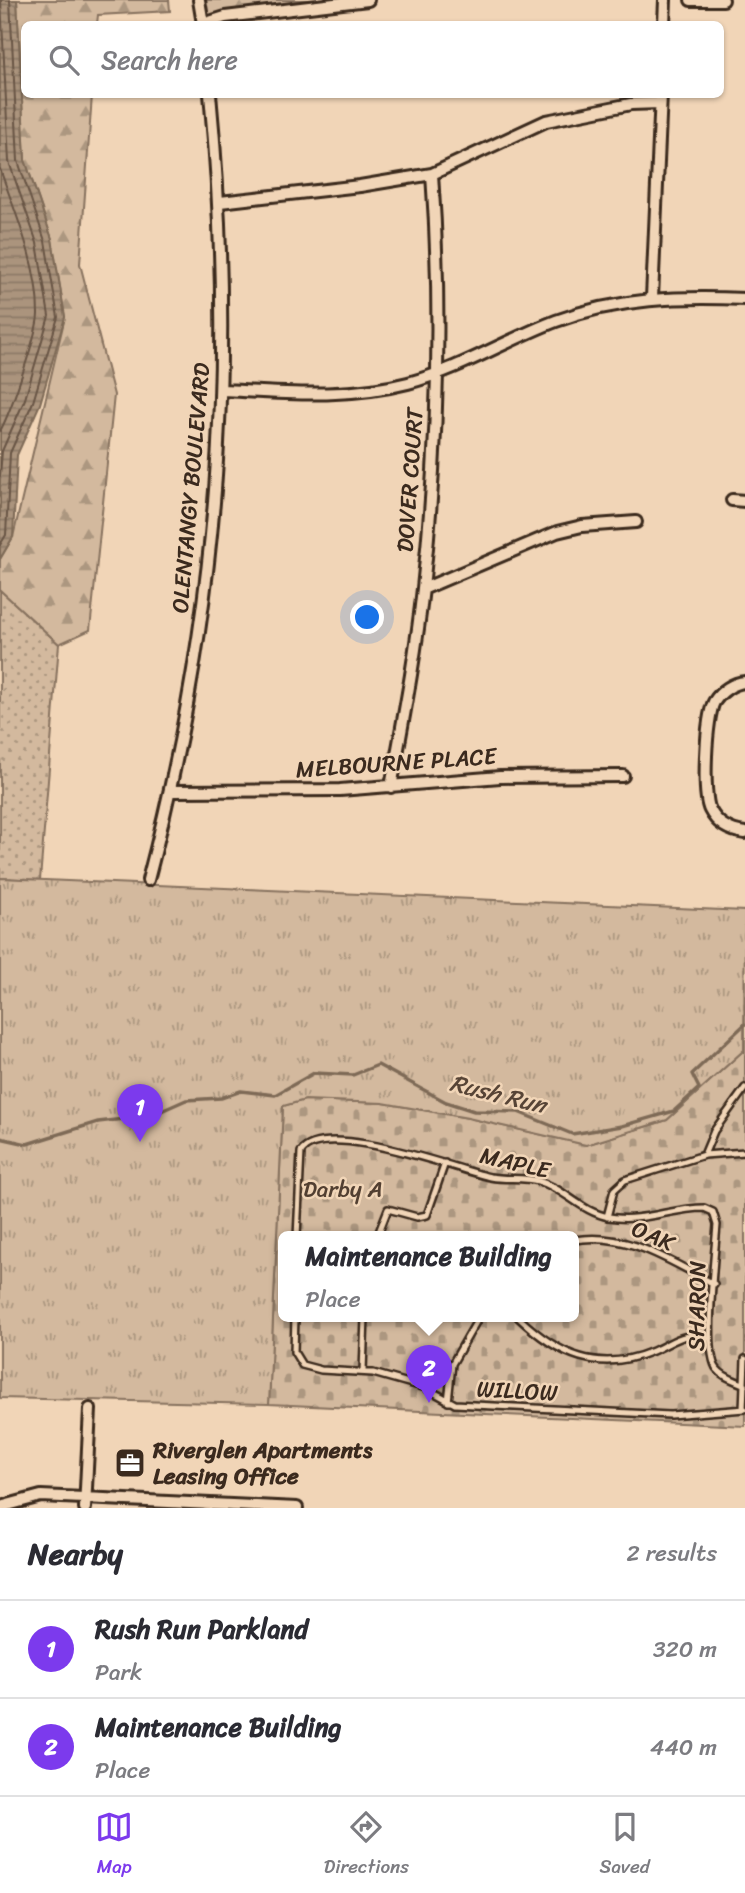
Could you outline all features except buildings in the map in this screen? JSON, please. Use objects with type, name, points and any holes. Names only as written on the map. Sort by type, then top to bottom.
[{"type":"street","points":[[199,0],[202,21]]},
{"type":"street","points":[[212,21],[225,17],[369,0]]},
{"type":"street","points":[[664,21],[665,0]]},
{"type":"street","points":[[691,0],[723,0]]},
{"type":"street","name":"OLENTANGY BOULEVARD","points":[[148,880],[171,791],[207,578],[223,390],[220,202],[209,98]]},
{"type":"street","points":[[220,202],[384,183],[432,174],[546,121],[660,99],[652,298]]},
{"type":"street","name":"DOVER COURT","points":[[391,787],[423,589],[438,374],[432,174]]},
{"type":"street","points":[[223,390],[326,394],[362,392],[438,374],[556,321],[611,305],[652,298],[745,299]]},
{"type":"street","points":[[732,500],[745,501]]},
{"type":"street","points":[[423,589],[557,531],[582,526],[636,522]]},
{"type":"street","points":[[745,682],[737,683],[722,692],[713,704],[709,717],[708,808],[728,829],[745,833]]},
{"type":"street","name":"MELBOURNE PLACE","points":[[171,791],[257,792],[391,787],[555,774],[623,776]]},
{"type":"street","points":[[85,1503],[90,1409]]},
{"type":"street","points":[[0,1507],[41,1496],[85,1503],[297,1508]]},
{"type":"lane","points":[[704,1155],[714,1131],[745,1088]]},
{"type":"lane","name":"MAPLE","points":[[297,1231],[299,1170],[305,1147],[326,1142],[377,1145],[496,1178],[537,1180],[592,1213],[607,1217],[637,1218],[692,1208],[713,1212]]},
{"type":"lane","points":[[607,1217],[614,1189],[625,1180],[704,1155],[745,1152]]},
{"type":"lane","points":[[379,1231],[388,1209],[417,1217],[427,1215],[445,1163]]},
{"type":"lane","name":"SHARON","points":[[713,1212],[717,1225],[709,1338],[711,1357],[716,1368],[725,1377],[744,1384]]},
{"type":"lane","name":"OAK","points":[[579,1240],[608,1238],[642,1247],[714,1284]]},
{"type":"lane","name":"WILLOW","points":[[295,1322],[294,1352],[297,1360],[310,1369],[363,1371],[426,1388],[448,1402],[511,1409],[670,1415],[744,1409]]},
{"type":"lane","points":[[363,1371],[365,1322]]},
{"type":"lane","points":[[448,1402],[452,1364],[476,1322]]},
{"type":"lane","points":[[523,1322],[542,1340],[580,1358],[638,1356],[683,1335],[709,1338]]},
{"type":"lane","points":[[744,1409],[745,1359]]},
{"type":"green space","points":[[17,0],[169,0],[170,11],[98,15],[97,21],[21,21],[21,80]]},
{"type":"green space","points":[[199,0],[368,0],[224,21],[202,21]]},
{"type":"green space","points":[[22,98],[92,98],[80,264],[114,395],[90,630],[59,644],[0,590],[0,559],[13,537],[65,317],[52,239],[25,160]]},
{"type":"green space","points":[[0,590],[59,644],[40,880],[0,878]]},
{"type":"green space","points":[[0,878],[745,911],[744,1050],[667,1120],[586,1145],[468,1118],[383,1103],[305,1100],[283,1106],[269,1404],[0,1398]]},
{"type":"green space","name":"Darby A","points":[[745,978],[745,1426],[269,1404],[283,1106],[305,1100],[383,1103],[468,1118],[586,1145],[667,1120],[744,1050]]},
{"type":"water","points":[[0,0],[17,0],[25,160],[52,239],[65,317],[40,404],[17,455],[13,537],[0,559]]},
{"type":"waterway","name":"Rush Run","points":[[0,1138],[27,1144],[98,1122],[150,1116],[186,1100],[221,1098],[241,1091],[275,1095],[314,1073],[353,1075],[378,1065],[446,1102],[474,1111],[518,1112],[572,1134],[622,1126],[674,1111],[699,1088],[692,1074],[745,1024]]},
{"type":"place","name":"Rush Run Parkland","points":[[140,1142]]},
{"type":"place","name":"Maintenance Building","points":[[429,1403]]},
{"type":"place","name":"Riverglen Apartments Leasing Office","points":[[130,1463]]}]
